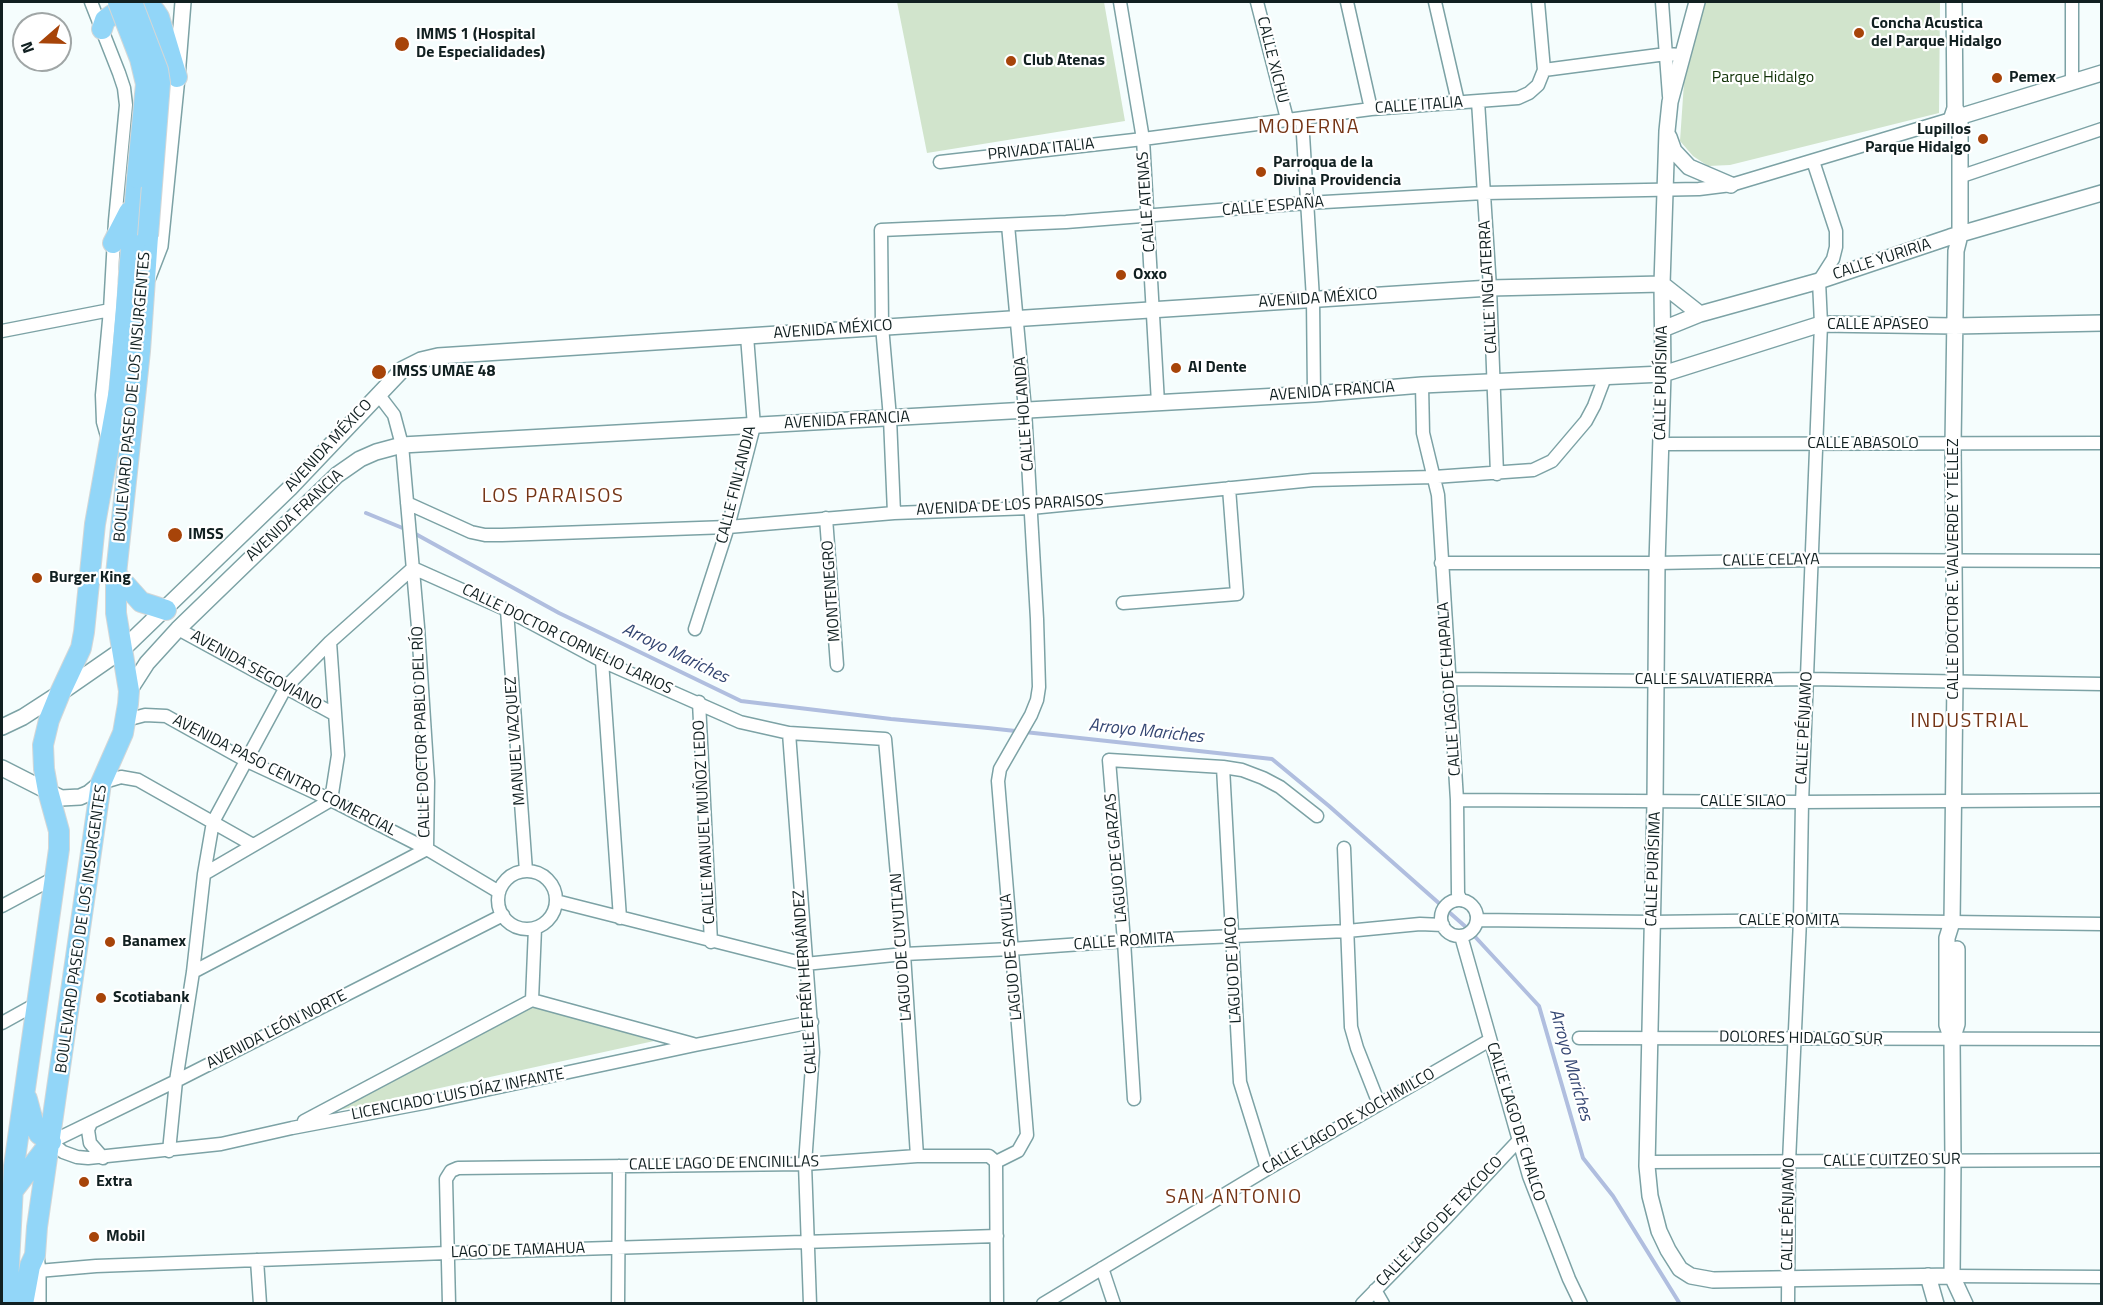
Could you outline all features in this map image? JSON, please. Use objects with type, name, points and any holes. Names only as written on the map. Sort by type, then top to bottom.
[{"type":"main road","name":"BOULEVARD PASEO DE LOS INSURGENTES","points":[[7,1304],[8,1168],[38,1003],[56,877],[59,831],[48,792],[43,745],[49,720],[81,648],[95,524],[119,390],[146,84],[140,59],[118,2]]},
{"type":"main road","name":"BOULEVARD PASEO DE LOS INSURGENTES","points":[[23,1304],[30,1266],[37,1263],[37,1227],[101,783],[115,754],[126,720],[129,691],[116,614],[116,574],[140,351],[160,83],[155,62],[132,2]]},
{"type":"main road","points":[[102,29],[105,20],[112,15],[143,7],[150,8],[159,17],[177,77]]},
{"type":"main road","points":[[113,243],[134,201]]},
{"type":"main road","points":[[116,574],[141,602],[166,610]]},
{"type":"main road","points":[[8,1200],[51,1142],[39,1134],[30,1113],[26,1075]]},
{"type":"street","points":[[91,2],[124,88],[126,105],[101,407],[109,446]]},
{"type":"street","points":[[144,285],[160,246],[183,2]]},
{"type":"street","name":"CALLE ATENAS","points":[[1120,2],[1143,139],[1158,403]]},
{"type":"street","name":"CALLE XICHU","points":[[1257,2],[1287,119]]},
{"type":"street","points":[[1347,2],[1371,109]]},
{"type":"street","points":[[1436,2],[1458,102]]},
{"type":"street","points":[[1538,2],[1544,70],[1674,54],[1662,2]]},
{"type":"street","name":"CALLE PURÍSIMA","points":[[1697,2],[1674,54],[1667,131],[1662,284],[1663,374],[1657,563],[1655,802],[1647,1162],[1650,1196],[1659,1231],[1672,1257],[1685,1273],[1700,1278],[1713,1280],[1952,1276]]},
{"type":"street","points":[[1954,2],[1955,115],[2102,73]]},
{"type":"street","points":[[2072,2],[2072,82]]},
{"type":"street","name":"CALLE ITALIA","points":[[1143,139],[1371,109],[1518,98],[1529,93],[1538,85],[1544,70]]},
{"type":"street","name":"CALLE INGLATERRA","points":[[1478,102],[1490,288],[1497,474]]},
{"type":"street","name":"CALLE ESPAÑA","points":[[882,326],[880,230],[1148,217],[1484,193],[1666,189],[1683,191],[1731,184],[1813,161],[1955,115]]},
{"type":"street","name":"CALLE DOCTOR E. VALVERDE Y TÉLLEZ","points":[[1955,115],[1959,177],[1955,241]]},
{"type":"street","name":"CALLE DOCTOR E. VALVERDE Y TÉLLEZ","points":[[1952,1276],[1952,1040],[1957,1024],[1957,937],[1952,922],[1955,681],[1953,444],[1955,115]]},
{"type":"street","points":[[1302,118],[1313,299],[1314,394]]},
{"type":"street","points":[[1959,177],[2102,129]]},
{"type":"street","points":[[1667,131],[1674,151],[1683,162],[1696,171],[1731,184]]},
{"type":"street","name":"PRIVADA ITALIA","points":[[940,162],[1143,139]]},
{"type":"street","points":[[1813,161],[1836,231],[1833,259],[1819,281]]},
{"type":"street","name":"CALLE YURIRIA","points":[[1663,329],[1700,315],[1955,241],[2102,193]]},
{"type":"street","name":"CALLE HOLANDA","points":[[1008,225],[1025,410],[1039,687],[1031,715],[1016,742]]},
{"type":"street","name":"CALLE PÉNJAMO","points":[[1788,1304],[1789,1162],[1796,1039],[1802,802],[1821,324],[1819,281]]},
{"type":"street","points":[[1662,284],[1700,315]]},
{"type":"street","name":"AVENIDA MÉXICO","points":[[2,727],[23,717],[122,650],[290,488],[403,369],[421,360],[438,356],[882,326],[1490,288],[1662,284]]},
{"type":"street","points":[[2,331],[110,310]]},
{"type":"street","name":"CALLE APASEO","points":[[1663,374],[1821,324],[1955,326],[2102,323]]},
{"type":"street","points":[[882,326],[890,418],[894,513]]},
{"type":"street","name":"CALLE FINLANDIA","points":[[695,629],[728,527],[754,426],[747,336]]},
{"type":"street","name":"AVENIDA FRANCIA","points":[[129,691],[147,663],[178,628],[337,475],[360,459],[402,445],[1314,394],[1422,385],[1663,374]]},
{"type":"street","name":"AVENIDA DE LOS PARAISOS","points":[[407,503],[471,532],[485,535],[728,527],[894,513],[1031,508],[1313,480],[1497,474],[1533,470],[1552,461],[1586,421],[1605,377]]},
{"type":"street","points":[[1422,385],[1423,433],[1429,466],[1434,477]]},
{"type":"street","name":"CALLE DOCTOR PABLO DEL RÍO","points":[[193,972],[428,849],[428,781],[402,445],[394,415],[378,394]]},
{"type":"street","name":"CALLE ABASOLO","points":[[1660,444],[2102,443]]},
{"type":"street","name":"CALLE LAGO DE CHAPALA","points":[[1434,477],[1438,495],[1458,800],[1457,901]]},
{"type":"street","points":[[1124,603],[1237,594],[1229,488]]},
{"type":"street","name":"MONTENEGRO","points":[[826,518],[837,665]]},
{"type":"street","name":"CALLE CELAYA","points":[[1442,563],[1812,560],[2102,561]]},
{"type":"street","points":[[169,1151],[176,1081],[213,822],[286,687],[330,642],[413,568]]},
{"type":"street","name":"CALLE DOCTOR CORNELIO LARIOS","points":[[413,568],[507,610],[602,661],[740,722],[789,733]]},
{"type":"street","name":"MANUEL VAZQUEZ","points":[[507,610],[526,871]]},
{"type":"street","name":"AVENIDA SEGOVIANO","points":[[178,628],[334,714]]},
{"type":"street","points":[[204,874],[331,800],[338,755],[330,642]]},
{"type":"street","points":[[602,661],[620,918]]},
{"type":"street","name":"CALLE SALVATIERRA","points":[[1450,679],[1656,681],[1808,679],[2102,684]]},
{"type":"street","name":"CALLE MANUEL MUÑOZ LEDO","points":[[699,702],[711,942]]},
{"type":"street","name":"AVENIDA PASO CENTRO COMERCIAL","points":[[126,720],[145,715],[166,716],[245,760],[428,849],[500,892]]},
{"type":"street","name":"LAGUO DE CUYUTLAN","points":[[789,733],[885,739],[904,954],[917,1156]]},
{"type":"street","name":"CALLE EFRÉN HERNÁNDEZ","points":[[789,733],[805,964],[812,1022],[812,1086],[805,1164],[810,1304]]},
{"type":"street","name":"LAGUO DE SAYULA","points":[[996,1162],[1018,1151],[1027,1135],[998,781],[1000,769],[1016,742]]},
{"type":"street","name":"LAGUO DE GARZAS","points":[[1134,1099],[1109,760],[1222,767]]},
{"type":"street","points":[[1222,767],[1242,770],[1263,778],[1280,787],[1317,816]]},
{"type":"street","name":"LAGUO DE JACO","points":[[1222,767],[1240,1082],[1267,1169]]},
{"type":"street","points":[[2,768],[61,798],[89,793],[101,783],[121,777],[138,780],[253,845]]},
{"type":"street","name":"CALLE SILAO","points":[[1458,800],[1655,802],[2102,800]]},
{"type":"street","points":[[1344,848],[1351,1027],[1379,1104]]},
{"type":"street","points":[[526,871],[536,872],[551,883],[555,892],[556,902],[550,918],[535,928],[517,927],[503,915],[500,908],[500,892],[509,877],[526,871]]},
{"type":"street","points":[[2,906],[56,877]]},
{"type":"street","points":[[1457,901],[1471,905],[1474,909],[1476,923],[1463,936],[1453,935],[1443,925],[1443,911],[1446,906],[1457,901]]},
{"type":"street","points":[[556,902],[805,964]]},
{"type":"street","name":"AVENIDA LEÓN NORTE","points":[[51,1142],[503,915]]},
{"type":"street","name":"CALLE ROMITA","points":[[1476,923],[1800,920],[2102,924]]},
{"type":"street","name":"CALLE ROMITA","points":[[805,964],[904,954],[1011,950],[1124,941],[1347,932],[1420,924],[1443,925]]},
{"type":"street","points":[[532,1000],[535,928]]},
{"type":"street","name":"CALLE LAGO DE CHALCO","points":[[1463,936],[1518,1141],[1548,1226],[1581,1304]]},
{"type":"street","points":[[292,1128],[532,1000],[695,1045]]},
{"type":"street","points":[[2,1023],[38,1003]]},
{"type":"street","name":"LICENCIADO LUIS DÍAZ INFANTE","points":[[51,1142],[63,1152],[77,1157],[103,1158],[221,1144],[812,1022]]},
{"type":"street","name":"DOLORES HIDALGO SUR","points":[[1579,1038],[2102,1039]]},
{"type":"street","name":"CALLE LAGO DE XOCHIMILCO","points":[[1050,1302],[1102,1268],[1267,1169],[1490,1040]]},
{"type":"street","points":[[91,1123],[88,1130],[90,1143],[103,1158]]},
{"type":"street","name":"CALLE LAGO DE TEXCOCO","points":[[1362,1304],[1518,1141]]},
{"type":"street","name":"CALLE LAGO DE ENCINILLAS","points":[[447,1253],[446,1179],[451,1171],[458,1168],[805,1164],[917,1156],[989,1156],[996,1162]]},
{"type":"street","name":"CALLE CUITZEO SUR","points":[[1647,1162],[2102,1160]]},
{"type":"street","points":[[996,1162],[997,1304]]},
{"type":"street","points":[[618,1304],[619,1166]]},
{"type":"street","name":"BOULEVARD PASEO DE LOS INSURGENTES","points":[[2,1249],[8,1200]]},
{"type":"street","name":"LAGO DE TAMAHUA","points":[[37,1263],[96,1266],[998,1236]]},
{"type":"street","points":[[447,1253],[449,1304]]},
{"type":"street","points":[[257,1260],[260,1304]]},
{"type":"street","name":"BOULEVARD PASEO DE LOS INSURGENTES","points":[[37,1263],[38,1304]]},
{"type":"street","points":[[1102,1268],[1114,1304]]},
{"type":"street","points":[[1929,1276],[1936,1304]]},
{"type":"street","points":[[1965,1304],[1952,1276],[2102,1277]]},
{"type":"street","points":[[1375,1290],[1383,1304]]},
{"type":"green space","name":"Club Atenas","points":[[897,2],[1104,2],[1125,121],[927,153]]},
{"type":"green space","name":"Parque Hidalgo","points":[[1699,2],[1940,2],[1939,113],[1730,165],[1708,166],[1693,156],[1680,141],[1685,68]]},
{"type":"green space","points":[[521,1002],[654,1041],[326,1113]]},
{"type":"waterway","name":"Arroyo Mariches","points":[[366,513],[405,529]]},
{"type":"waterway","name":"Arroyo Mariches","points":[[412,532],[559,613],[741,701],[1272,759],[1329,806],[1467,928],[1539,1006],[1583,1158],[1613,1196],[1680,1304]]},
{"type":"place","name":"Concha Acustica del Parque Hidalgo","points":[[1859,33]]},
{"type":"place","name":"IMMS 1 (Hospital De Especialidades)","points":[[402,44]]},
{"type":"place","name":"Club Atenas","points":[[1011,61]]},
{"type":"place","name":"Pemex","points":[[1997,78]]},
{"type":"place","name":"Lupillos Parque Hidalgo","points":[[1983,139]]},
{"type":"place","name":"Parroqua de la Divina Providencia","points":[[1261,172]]},
{"type":"place","name":"Oxxo","points":[[1121,275]]},
{"type":"place","name":"Al Dente","points":[[1176,368]]},
{"type":"place","name":"IMSS UMAE 48","points":[[379,372]]},
{"type":"place","name":"IMSS","points":[[175,535]]},
{"type":"place","name":"Burger King","points":[[37,578]]},
{"type":"place","name":"Banamex","points":[[110,942]]},
{"type":"place","name":"Scotiabank","points":[[101,998]]},
{"type":"place","name":"Extra","points":[[84,1182]]},
{"type":"place","name":"Mobil","points":[[94,1237]]},
{"type":"district","name":"MODERNA","points":[[1309,128]]},
{"type":"district","name":"LOS PARAISOS","points":[[553,497]]},
{"type":"district","name":"INDUSTRIAL","points":[[1970,722]]},
{"type":"district","name":"SAN ANTONIO","points":[[1234,1198]]}]
